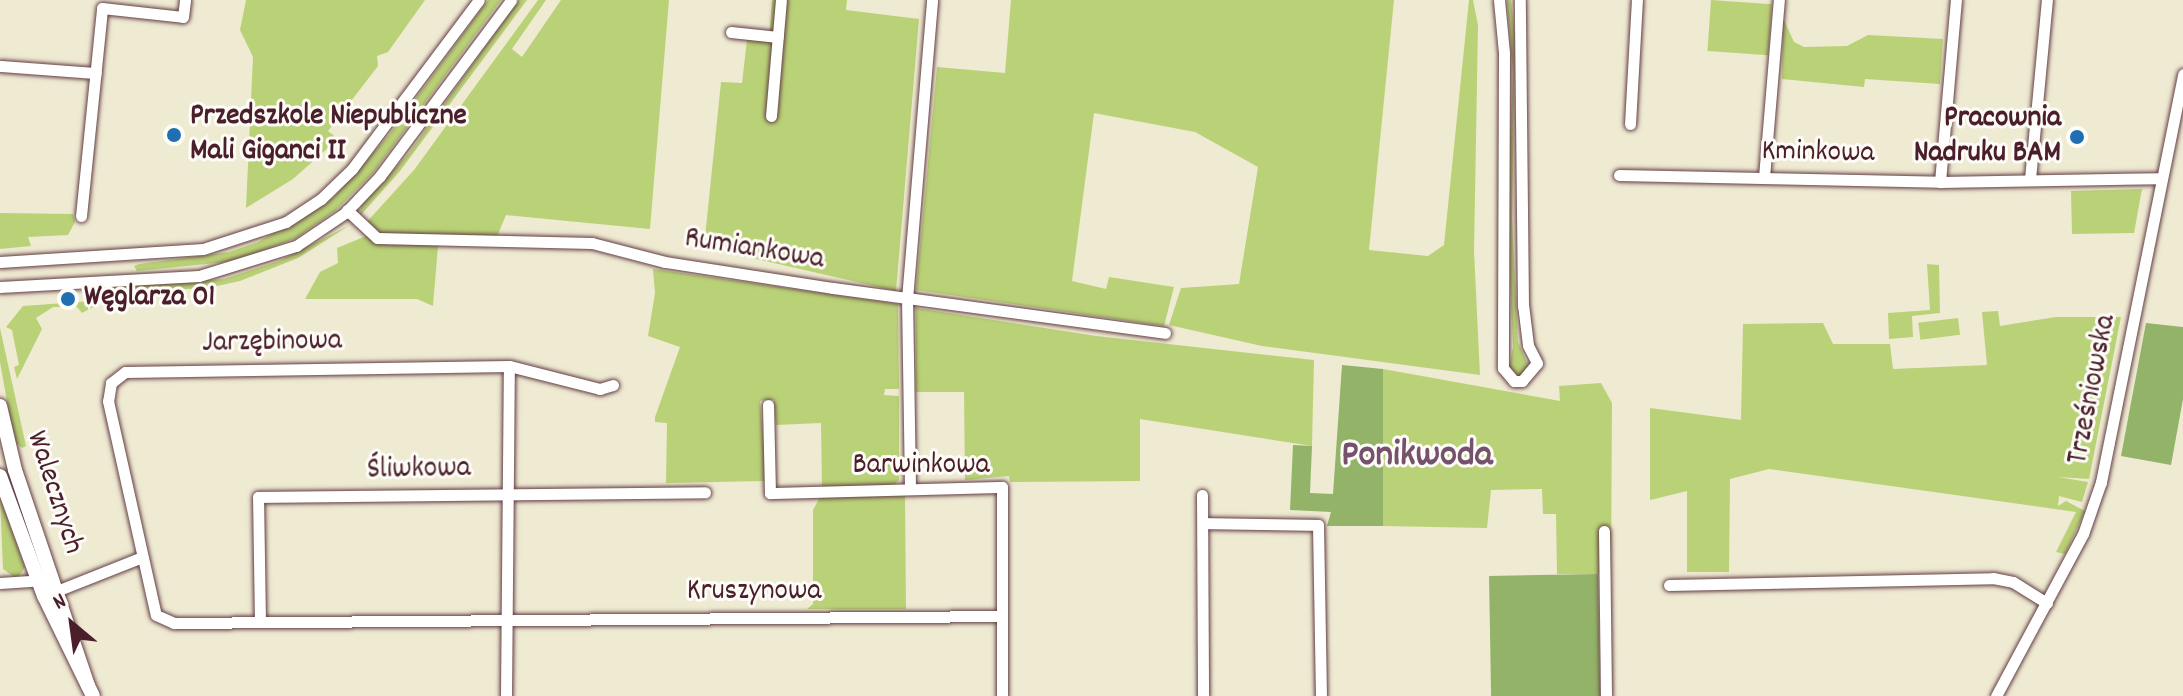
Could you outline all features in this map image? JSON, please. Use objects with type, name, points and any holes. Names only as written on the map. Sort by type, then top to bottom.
[{"type":"street","points":[[81,216],[102,8],[183,17],[185,0]]},
{"type":"street","points":[[0,262],[203,249],[286,222],[321,199],[352,169],[479,0]]},
{"type":"street","points":[[0,287],[232,269],[296,246],[347,210],[400,151],[511,0]]},
{"type":"street","points":[[771,116],[781,0]]},
{"type":"street","points":[[910,488],[907,299],[932,0]]},
{"type":"street","points":[[1499,0],[1504,53],[1504,371],[1522,381],[1537,363],[1528,345],[1523,306],[1520,0]]},
{"type":"street","points":[[1630,124],[1637,0]]},
{"type":"street","points":[[1764,177],[1779,0]]},
{"type":"street","points":[[1940,182],[1956,0]]},
{"type":"street","points":[[2030,179],[2047,0]]},
{"type":"street","points":[[731,32],[778,37]]},
{"type":"street","points":[[0,66],[96,73]]},
{"type":"street","name":"Trześniowska","points":[[1996,696],[2086,526],[2101,482],[2183,74]]},
{"type":"street","name":"Kminkowa","points":[[1619,175],[1940,182],[2160,178]]},
{"type":"street","name":"Rumiankowa","points":[[347,210],[377,238],[592,243],[665,262],[907,299],[1165,333]]},
{"type":"street","points":[[506,696],[509,366]]},
{"type":"street","name":"Jarzębinowa","points":[[506,619],[161,620],[142,557],[108,401],[111,383],[125,372],[509,366],[600,389],[613,385]]},
{"type":"street","name":"Barwinkowa","points":[[768,405],[770,493],[1002,487],[1002,696]]},
{"type":"street","name":"Walecznych","points":[[0,406],[48,586]]},
{"type":"street","name":"Walecznych","points":[[0,476],[90,691]]},
{"type":"street","name":"Śliwkowa","points":[[260,622],[258,497],[705,492]]},
{"type":"street","points":[[1202,495],[1203,696]]},
{"type":"street","points":[[1203,523],[1318,525],[1321,696]]},
{"type":"street","points":[[1604,531],[1606,696]]},
{"type":"street","points":[[0,583],[48,586],[142,557]]},
{"type":"street","points":[[1669,585],[1993,578],[2013,582],[2047,603]]},
{"type":"street","name":"Kruszynowa","points":[[506,619],[1002,616]]},
{"type":"green space","points":[[246,0],[425,0],[388,52],[377,56],[378,66],[328,131],[338,139],[293,179],[246,208],[253,57],[240,30]]},
{"type":"green space","points":[[488,0],[501,0],[373,173],[335,211],[296,238],[236,261],[137,271],[134,266],[139,264],[229,252],[258,242],[333,198],[389,135]]},
{"type":"green space","points":[[519,0],[527,0],[400,171],[360,216],[361,206],[409,153]]},
{"type":"green space","points":[[538,0],[546,0],[512,49],[522,57],[561,0],[669,0],[650,229],[506,215],[493,246],[438,246],[433,306],[417,299],[305,299],[320,272],[338,263],[337,248],[376,232],[365,224],[414,170]]},
{"type":"green space","points":[[772,0],[847,0],[846,10],[919,19],[896,291],[704,247],[721,82],[742,83],[747,40],[769,41]]},
{"type":"green space","points":[[1011,0],[1394,0],[1369,250],[1428,256],[1444,245],[1469,0],[1473,0],[1478,25],[1474,251],[1480,375],[1262,346],[1169,325],[1181,288],[1239,284],[1258,167],[1195,132],[1094,113],[1072,281],[1106,289],[1109,277],[1174,287],[1164,326],[916,290],[937,67],[1005,73]]},
{"type":"green space","points":[[1507,0],[1511,0],[1515,37],[1512,219],[1518,342],[1529,367],[1520,376],[1509,368],[1513,347],[1507,202],[1513,74]]},
{"type":"green space","points":[[1711,0],[1772,4],[1768,55],[1707,51]]},
{"type":"green space","points":[[1783,18],[1794,42],[1804,47],[1847,46],[1868,35],[1943,39],[1940,84],[1865,79],[1864,87],[1782,79]]},
{"type":"green space","points":[[2142,189],[2134,233],[2072,234],[2071,191]]},
{"type":"green space","points":[[0,213],[73,214],[75,222],[68,235],[28,237],[31,246],[0,249]]},
{"type":"green space","points":[[350,225],[298,258],[240,281],[208,288],[101,293],[112,287],[224,279],[279,261]]},
{"type":"green space","points":[[1927,264],[1939,265],[1940,313],[1912,316],[1913,337],[1889,339],[1888,313],[1930,310]]},
{"type":"green space","points":[[653,269],[898,304],[899,389],[885,389],[884,395],[899,396],[899,480],[892,487],[822,489],[821,423],[776,425],[774,400],[765,400],[760,401],[767,481],[666,483],[667,423],[655,422],[655,417],[680,347],[648,336],[655,293]]},
{"type":"green space","points":[[106,300],[82,313],[77,307],[53,307],[36,318],[42,329],[17,379],[14,367],[19,365],[12,330],[6,327],[23,306]]},
{"type":"green space","points":[[916,308],[1096,336],[1314,360],[1312,446],[1140,419],[1140,481],[1010,482],[1009,476],[965,480],[964,392],[916,392]]},
{"type":"green space","points":[[1998,311],[2000,326],[2056,317],[2121,317],[2089,479],[2058,477],[2088,482],[2082,502],[2059,496],[2058,506],[2066,501],[2085,511],[2065,554],[2056,552],[2076,512],[1769,469],[1730,479],[1729,572],[1687,572],[1687,491],[1650,500],[1650,408],[1741,420],[1743,324],[1823,323],[1833,344],[1890,344],[1893,369],[1987,365],[1982,312]]},
{"type":"green space","points":[[1958,318],[1960,335],[1920,340],[1918,323]]},
{"type":"green space","points":[[2146,323],[2183,327],[2183,399],[2171,465],[2121,456]]},
{"type":"green space","points":[[0,328],[26,446],[22,448],[14,441],[0,362]]},
{"type":"green space","points":[[1342,365],[1383,369],[1383,526],[1327,526],[1331,512],[1290,510],[1293,445],[1312,446],[1310,493],[1333,494]]},
{"type":"green space","points":[[1383,369],[1560,401],[1559,386],[1601,383],[1612,403],[1611,574],[1557,574],[1556,514],[1543,514],[1542,489],[1491,490],[1487,528],[1383,526]]},
{"type":"green space","points":[[905,496],[906,609],[807,609],[813,604],[813,510],[820,497]]},
{"type":"green space","points":[[0,498],[25,567],[17,579],[3,569]]},
{"type":"green space","points":[[1598,574],[1600,696],[1491,696],[1489,576]]},
{"type":"place","name":"Przedszkole Niepubliczne Mali Giganci II","points":[[174,135]]},
{"type":"place","name":"Pracownia Nadruku BAM","points":[[2077,137]]},
{"type":"place","name":"Węglarza 01","points":[[68,299]]},
{"type":"district","name":"Ponikwoda","points":[[1417,457]]}]
